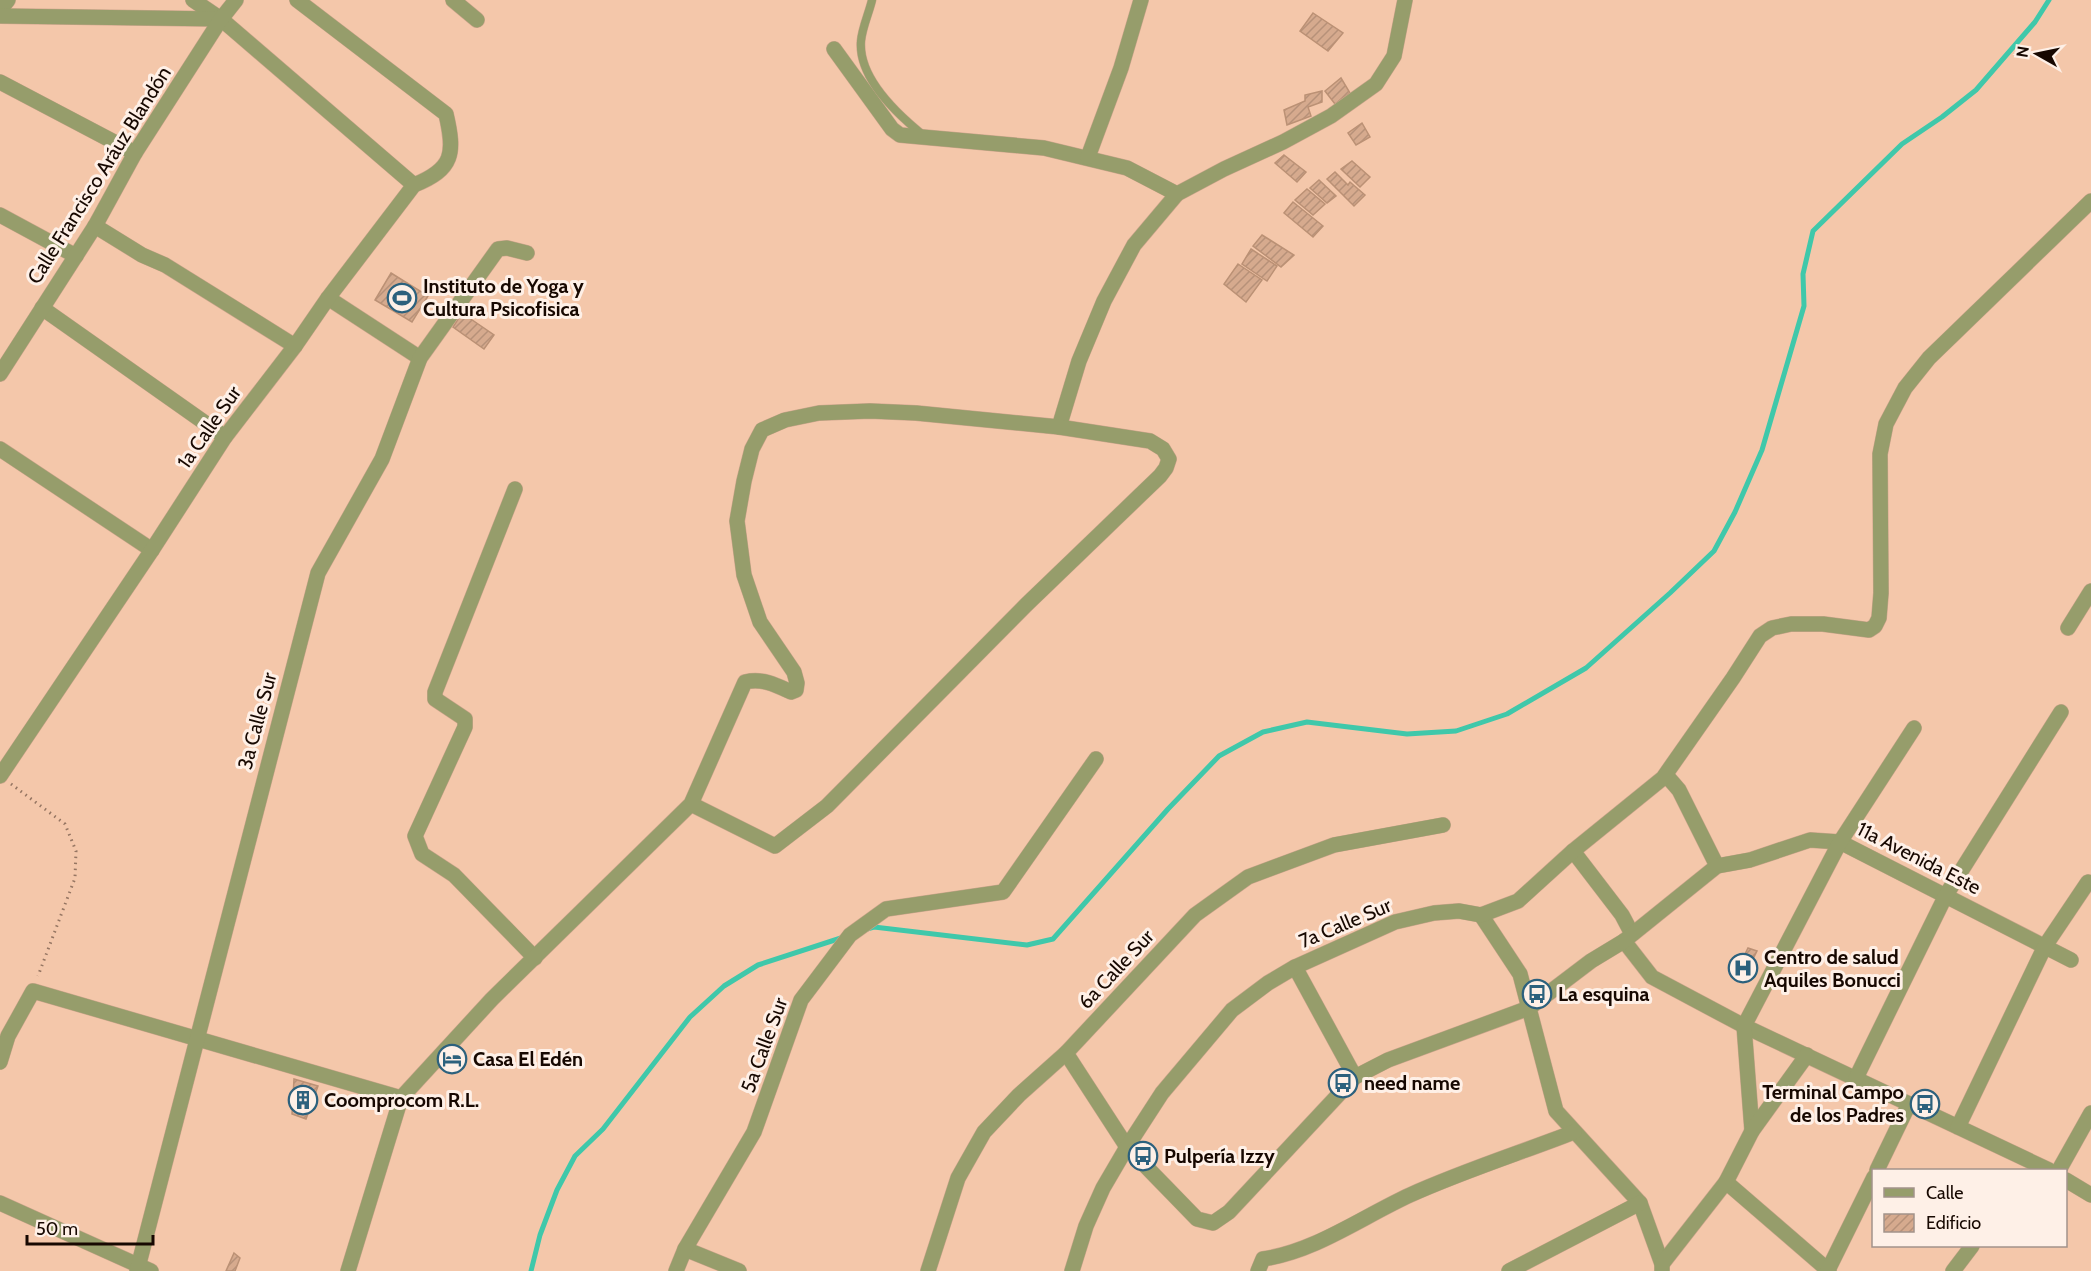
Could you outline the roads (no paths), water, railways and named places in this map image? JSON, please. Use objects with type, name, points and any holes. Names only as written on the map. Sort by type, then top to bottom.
[{"type":"street","points":[[0,10],[8,0]]},
{"type":"street","points":[[193,0],[221,19],[414,185]]},
{"type":"street","name":"Calle Francisco Aráuz Blandón","points":[[2,368],[95,226],[135,153],[221,19],[236,0]]},
{"type":"street","name":"1a Calle Sur","points":[[0,776],[225,437],[414,185],[441,170],[450,156],[452,137],[446,114],[297,0]]},
{"type":"street","points":[[453,0],[477,21]]},
{"type":"street","points":[[1088,157],[1122,68],[1141,0]]},
{"type":"street","points":[[1059,427],[1079,361],[1104,301],[1134,245],[1177,194],[1322,121],[1376,84],[1394,56],[1406,0]]},
{"type":"street","points":[[0,16],[221,19]]},
{"type":"street","points":[[834,49],[892,129],[905,137],[1044,148],[1088,157],[1127,168],[1177,194]]},
{"type":"street","points":[[0,82],[135,153]]},
{"type":"street","name":"7a Calle Sur","points":[[1072,1271],[1086,1226],[1103,1188],[1127,1147],[1162,1093],[1232,1010],[1268,983],[1295,967],[1395,922],[1443,912],[1459,911],[1481,915],[1518,901],[1573,851],[1666,775],[1760,636],[1772,628],[1791,624],[1823,624],[1869,630],[1875,626],[1879,618],[1881,593],[1880,454],[1886,424],[1905,388],[1929,358],[2091,201]]},
{"type":"street","points":[[0,215],[76,256]]},
{"type":"street","points":[[95,226],[142,255],[165,265],[295,346]]},
{"type":"street","name":"3a Calle Sur","points":[[142,1269],[196,1038],[318,573],[382,459],[420,358],[498,249],[507,248],[527,254]]},
{"type":"street","points":[[328,298],[420,358]]},
{"type":"street","points":[[42,308],[225,437]]},
{"type":"street","points":[[348,1271],[401,1098],[492,999],[691,804],[745,682],[756,680],[771,683],[791,692],[796,690],[794,672],[760,622],[744,575],[737,521],[752,449],[762,430],[785,420],[819,413],[870,411],[916,413],[1059,427],[1150,441],[1163,449],[1169,459],[1166,468],[1026,605],[827,806],[775,846],[691,804]]},
{"type":"street","points":[[0,449],[152,550]]},
{"type":"street","points":[[515,489],[435,692],[435,699],[465,719],[465,727],[415,836],[422,854],[454,875],[535,958]]},
{"type":"street","points":[[2068,628],[2091,591]]},
{"type":"street","points":[[1856,1078],[1946,895],[2061,712]]},
{"type":"street","points":[[1752,1131],[1744,1026],[1840,842],[1914,728]]},
{"type":"street","name":"5a Calle Sur","points":[[676,1271],[686,1249],[754,1132],[801,1000],[850,935],[886,909],[1003,892],[1096,759]]},
{"type":"street","points":[[1066,1053],[1127,1147],[1197,1219],[1214,1222],[1229,1212],[1355,1077],[1388,1060],[1529,1008],[1628,937],[1712,869],[1679,790],[1666,775]]},
{"type":"street","name":"6a Calle Sur","points":[[928,1271],[957,1178],[984,1132],[1019,1095],[1066,1053],[1196,915],[1248,877],[1334,845],[1443,825]]},
{"type":"street","name":"11a Avenida Este","points":[[1712,869],[1750,860],[1810,840],[1840,842],[2071,960]]},
{"type":"street","points":[[1573,851],[1622,915],[1628,937],[1652,977],[1744,1026],[1958,1127],[2038,1168]]},
{"type":"street","points":[[1958,1127],[2045,946],[2088,882]]},
{"type":"street","points":[[1481,915],[1520,974],[1556,1111],[1640,1203],[1662,1268]]},
{"type":"street","points":[[1295,967],[1355,1077]]},
{"type":"street","points":[[0,1062],[8,1036],[33,991],[401,1098]]},
{"type":"street","points":[[1662,1268],[1726,1182],[1752,1131],[1807,1055]]},
{"type":"street","points":[[1877,1169],[1909,1104]]},
{"type":"street","points":[[2060,1169],[2091,1113]]},
{"type":"street","points":[[1260,1265],[1331,1236],[1410,1195],[1574,1132]]},
{"type":"street","points":[[1726,1182],[1829,1271],[1872,1181]]},
{"type":"street","points":[[2067,1181],[2091,1195]]},
{"type":"street","points":[[0,1203],[142,1269]]},
{"type":"street","points":[[1509,1271],[1640,1203]]},
{"type":"street","points":[[1953,1271],[1971,1247]]},
{"type":"street","points":[[686,1249],[739,1271]]},
{"type":"lane","points":[[872,0],[861,40],[862,60],[872,79],[896,112],[927,138]]},
{"type":"waterway","points":[[867,929],[874,927],[1027,945],[1053,939],[1168,809],[1219,756],[1263,732],[1307,722],[1407,734],[1456,731],[1507,714],[1586,668],[1714,551],[1735,512],[1762,450],[1804,306],[1803,274],[1813,231],[1902,144],[1976,90],[2035,22],[2049,0]]},
{"type":"waterway","points":[[531,1271],[540,1235],[557,1190],[575,1156],[603,1129],[690,1017],[724,986],[758,965],[844,937]]},
{"type":"place","name":"Instituto de Yoga y Cultura Psicofisica","points":[[402,298]]},
{"type":"place","name":"Centro de salud Aquiles Bonucci","points":[[1743,968]]},
{"type":"place","name":"La esquina","points":[[1537,994]]},
{"type":"place","name":"Casa El Edén","points":[[452,1059]]},
{"type":"place","name":"need name","points":[[1343,1083]]},
{"type":"place","name":"Coomprocom R.L.","points":[[303,1100]]},
{"type":"place","name":"Terminal Campo de los Padres","points":[[1925,1104]]},
{"type":"place","name":"Pulpería Izzy","points":[[1143,1156]]}]
